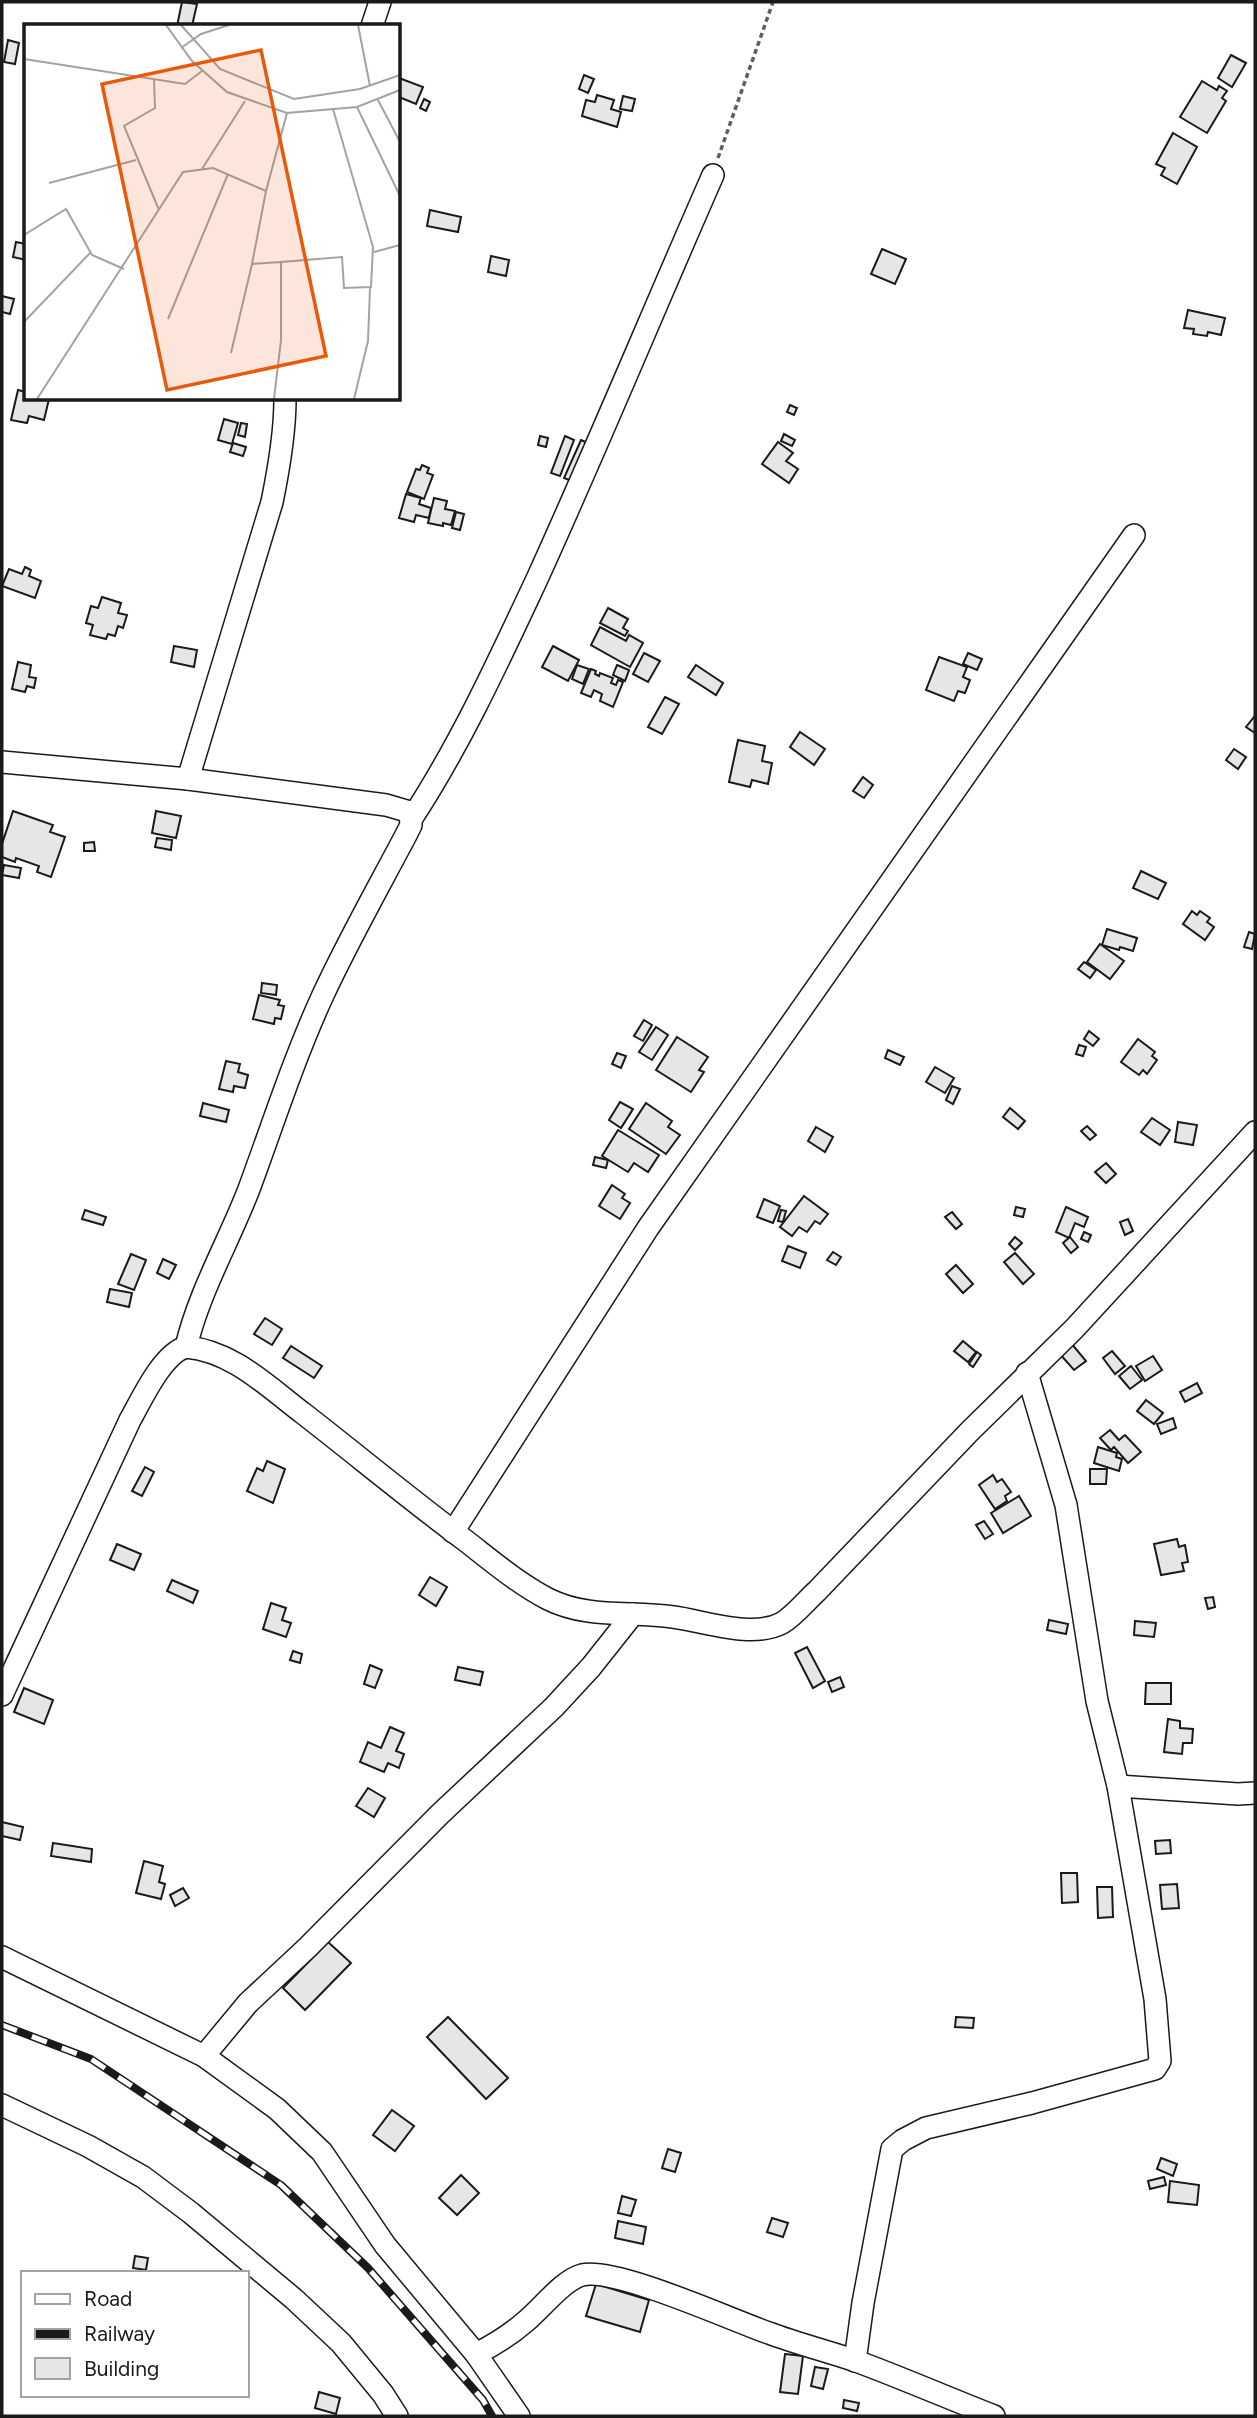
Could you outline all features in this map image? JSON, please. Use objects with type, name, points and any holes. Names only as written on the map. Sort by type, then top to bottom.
[{"type":"street","points":[[374,24],[380,2]]},
{"type":"street","points":[[186,1347],[196,1314],[249,1189],[310,1025],[337,966],[406,835],[412,818],[437,780],[502,654],[575,495],[713,175]]},
{"type":"street","points":[[188,779],[272,502],[280,465],[285,401]]},
{"type":"street","points":[[453,1532],[648,1228],[1134,535]]},
{"type":"street","points":[[2,762],[188,779],[386,805],[406,810],[412,818]]},
{"type":"street","points":[[2,1695],[130,1420],[151,1381],[179,1349],[186,1347],[218,1354],[241,1366],[453,1532],[518,1581],[550,1600],[576,1610],[606,1615],[673,1617],[763,1630],[783,1623],[1092,1309],[1255,1132]]},
{"type":"street","points":[[855,2361],[892,2149],[926,2128],[1102,2085],[1154,2069],[1160,2061],[1154,1999],[1118,1786],[1097,1701],[1066,1504],[1027,1373]]},
{"type":"street","points":[[204,2056],[248,2003],[308,1947],[440,1814],[554,1707],[591,1667],[633,1614]]},
{"type":"street","points":[[1118,1786],[1255,1793]]},
{"type":"street","points":[[2,1956],[204,2056],[277,2109],[322,2152],[386,2245],[476,2354],[519,2416]]},
{"type":"street","points":[[2,2105],[88,2146],[143,2177],[191,2213],[294,2299],[341,2343],[397,2416]]},
{"type":"street","points":[[476,2354],[499,2342],[522,2325],[546,2304],[564,2283],[582,2275],[602,2275],[628,2281],[769,2333],[855,2361],[994,2416]]},
{"type":"path","points":[[713,175],[773,2]]},
{"type":"building","points":[[182,2],[197,4],[192,24],[177,24]]},
{"type":"building","points":[[8,40],[19,43],[15,64],[4,62]]},
{"type":"building","points":[[1231,55],[1246,63],[1232,87],[1218,78]]},
{"type":"building","points":[[584,75],[594,79],[588,93],[579,89]]},
{"type":"building","points":[[401,79],[423,87],[416,104],[401,98]]},
{"type":"building","points":[[1202,81],[1217,90],[1219,86],[1227,91],[1222,98],[1226,101],[1207,133],[1180,117]]},
{"type":"building","points":[[597,95],[614,100],[611,109],[621,112],[617,127],[582,116],[586,100],[595,102]]},
{"type":"building","points":[[623,96],[635,99],[632,111],[620,109]]},
{"type":"building","points":[[424,99],[430,102],[426,111],[420,108]]},
{"type":"building","points":[[1173,133],[1197,147],[1177,184],[1161,175],[1165,168],[1156,164]]},
{"type":"building","points":[[430,210],[461,217],[458,232],[427,226]]},
{"type":"building","points":[[16,242],[24,244],[24,260],[13,257]]},
{"type":"building","points":[[882,249],[906,259],[895,284],[871,274]]},
{"type":"building","points":[[491,256],[509,260],[506,276],[488,272]]},
{"type":"building","points":[[2,296],[14,299],[10,314],[2,312]]},
{"type":"building","points":[[1188,310],[1225,318],[1221,335],[1208,332],[1207,336],[1193,334],[1194,329],[1184,328]]},
{"type":"building","points":[[18,390],[24,392],[24,401],[49,401],[44,420],[29,416],[27,423],[11,420]]},
{"type":"building","points":[[790,405],[797,408],[794,415],[787,412]]},
{"type":"building","points":[[224,419],[238,423],[232,444],[218,440]]},
{"type":"building","points":[[241,423],[247,424],[245,437],[238,435]]},
{"type":"building","points":[[784,434],[795,440],[792,446],[781,441]]},
{"type":"building","points":[[540,436],[548,438],[546,447],[538,445]]},
{"type":"building","points":[[565,436],[574,440],[560,476],[551,473]]},
{"type":"building","points":[[581,440],[590,444],[574,482],[564,478]]},
{"type":"building","points":[[778,442],[793,453],[786,461],[798,469],[789,483],[762,464]]},
{"type":"building","points":[[233,443],[246,447],[243,456],[230,452]]},
{"type":"building","points":[[422,465],[429,468],[427,473],[433,475],[424,499],[407,492],[416,469],[420,470]]},
{"type":"building","points":[[406,494],[421,498],[419,504],[431,508],[429,518],[416,515],[414,522],[399,518]]},
{"type":"building","points":[[434,498],[447,501],[445,509],[455,511],[451,525],[428,523]]},
{"type":"building","points":[[456,512],[464,514],[460,530],[452,528]]},
{"type":"building","points":[[25,567],[31,570],[29,576],[41,581],[35,598],[2,586],[9,569],[22,574]]},
{"type":"building","points":[[102,597],[121,603],[118,613],[127,615],[123,628],[118,626],[115,636],[108,634],[106,639],[90,635],[93,625],[86,623],[91,606],[98,608]]},
{"type":"building","points":[[608,608],[628,619],[623,628],[628,631],[625,636],[600,623]]},
{"type":"building","points":[[600,627],[626,641],[629,635],[643,643],[630,667],[591,645]]},
{"type":"building","points":[[174,646],[197,650],[194,667],[171,662]]},
{"type":"building","points":[[553,646],[579,660],[568,681],[542,667]]},
{"type":"building","points":[[644,653],[660,661],[648,682],[633,674]]},
{"type":"building","points":[[968,653],[982,659],[977,670],[963,664]]},
{"type":"building","points":[[939,657],[967,667],[963,677],[970,680],[965,693],[958,691],[954,701],[926,690]]},
{"type":"building","points":[[18,662],[31,665],[29,677],[36,678],[34,688],[27,686],[25,692],[12,689]]},
{"type":"building","points":[[577,665],[589,669],[583,684],[572,679]]},
{"type":"building","points":[[617,665],[629,670],[625,681],[613,675]]},
{"type":"building","points":[[696,665],[723,683],[716,695],[688,677]]},
{"type":"building","points":[[591,669],[599,676],[600,673],[613,678],[611,683],[616,685],[618,680],[623,682],[613,707],[600,701],[602,694],[594,690],[591,697],[581,693]]},
{"type":"building","points":[[665,697],[679,704],[662,734],[648,727]]},
{"type":"building","points":[[1255,718],[1255,733],[1246,727]]},
{"type":"building","points":[[800,732],[825,749],[814,765],[790,747]]},
{"type":"building","points":[[738,740],[765,746],[762,761],[772,763],[768,784],[752,780],[750,787],[729,782]]},
{"type":"building","points":[[1234,749],[1246,757],[1238,769],[1226,760]]},
{"type":"building","points":[[863,777],[873,785],[864,798],[853,791]]},
{"type":"building","points":[[13,811],[53,825],[50,832],[65,837],[51,877],[37,872],[39,866],[16,858],[15,862],[2,857],[2,844]]},
{"type":"building","points":[[156,811],[181,816],[176,838],[152,833]]},
{"type":"building","points":[[157,838],[172,840],[171,850],[155,847]]},
{"type":"building","points":[[94,842],[95,851],[84,851],[84,843]]},
{"type":"building","points":[[4,865],[21,868],[19,878],[2,875]]},
{"type":"building","points":[[1141,871],[1166,883],[1158,899],[1133,888]]},
{"type":"building","points":[[1192,911],[1197,915],[1200,911],[1210,918],[1207,922],[1214,927],[1205,940],[1183,924]]},
{"type":"building","points":[[1107,929],[1137,938],[1133,951],[1102,945]]},
{"type":"building","points":[[1249,932],[1255,934],[1252,949],[1244,947]]},
{"type":"building","points":[[1100,944],[1124,961],[1110,979],[1087,962]]},
{"type":"building","points":[[1084,962],[1096,970],[1090,978],[1078,969]]},
{"type":"building","points":[[262,983],[277,985],[276,995],[261,993]]},
{"type":"building","points":[[259,995],[280,1000],[278,1005],[284,1006],[281,1019],[275,1018],[274,1024],[253,1019]]},
{"type":"building","points":[[644,1020],[652,1025],[643,1041],[634,1036]]},
{"type":"building","points":[[656,1027],[668,1035],[652,1060],[639,1052]]},
{"type":"building","points":[[1089,1031],[1099,1039],[1093,1046],[1084,1039]]},
{"type":"building","points":[[677,1037],[708,1057],[699,1070],[704,1072],[691,1092],[656,1070]]},
{"type":"building","points":[[1138,1039],[1155,1052],[1152,1056],[1157,1060],[1147,1074],[1143,1070],[1139,1075],[1121,1062]]},
{"type":"building","points":[[1079,1045],[1086,1047],[1083,1056],[1076,1054]]},
{"type":"building","points":[[888,1050],[904,1057],[900,1065],[885,1058]]},
{"type":"building","points":[[617,1053],[626,1056],[621,1068],[612,1064]]},
{"type":"building","points":[[226,1061],[240,1064],[238,1072],[248,1075],[245,1088],[234,1086],[233,1092],[219,1089]]},
{"type":"building","points":[[935,1067],[954,1078],[945,1093],[926,1082]]},
{"type":"building","points":[[952,1086],[960,1089],[953,1104],[946,1100]]},
{"type":"building","points":[[620,1102],[633,1109],[621,1128],[609,1120]]},
{"type":"building","points":[[203,1103],[229,1110],[226,1122],[200,1116]]},
{"type":"building","points":[[646,1103],[672,1121],[668,1127],[680,1135],[666,1154],[629,1129]]},
{"type":"building","points":[[1010,1108],[1025,1121],[1018,1129],[1003,1117]]},
{"type":"building","points":[[1152,1118],[1170,1130],[1160,1145],[1141,1132]]},
{"type":"building","points":[[1178,1122],[1197,1125],[1193,1145],[1175,1142]]},
{"type":"building","points":[[1087,1126],[1096,1135],[1090,1140],[1081,1131]]},
{"type":"building","points":[[816,1127],[833,1137],[825,1152],[808,1141]]},
{"type":"building","points":[[618,1130],[659,1155],[648,1172],[634,1163],[628,1172],[602,1156]]},
{"type":"building","points":[[595,1157],[608,1160],[606,1168],[593,1165]]},
{"type":"building","points":[[1106,1163],[1116,1174],[1106,1183],[1095,1172]]},
{"type":"building","points":[[612,1185],[625,1194],[622,1198],[630,1203],[620,1219],[599,1206]]},
{"type":"building","points":[[804,1196],[828,1214],[820,1224],[815,1221],[807,1232],[799,1227],[792,1236],[780,1227]]},
{"type":"building","points":[[764,1199],[780,1206],[773,1223],[757,1217]]},
{"type":"building","points":[[1016,1207],[1025,1209],[1023,1217],[1014,1215]]},
{"type":"building","points":[[1066,1207],[1088,1217],[1084,1227],[1075,1223],[1069,1238],[1056,1232]]},
{"type":"building","points":[[85,1210],[106,1217],[103,1225],[82,1219]]},
{"type":"building","points":[[781,1210],[786,1211],[783,1222],[778,1221]]},
{"type":"building","points":[[952,1212],[962,1224],[956,1229],[945,1217]]},
{"type":"building","points":[[1128,1219],[1133,1231],[1125,1235],[1120,1222]]},
{"type":"building","points":[[1084,1232],[1091,1235],[1088,1242],[1081,1239]]},
{"type":"building","points":[[1015,1237],[1022,1243],[1015,1250],[1009,1244]]},
{"type":"building","points":[[1070,1237],[1078,1247],[1071,1253],[1063,1243]]},
{"type":"building","points":[[788,1246],[806,1253],[800,1268],[782,1261]]},
{"type":"building","points":[[833,1252],[841,1257],[836,1265],[827,1260]]},
{"type":"building","points":[[1015,1253],[1034,1274],[1023,1284],[1004,1262]]},
{"type":"building","points":[[131,1254],[146,1260],[134,1290],[118,1284]]},
{"type":"building","points":[[163,1259],[176,1265],[169,1279],[157,1273]]},
{"type":"building","points":[[956,1265],[973,1284],[963,1293],[946,1274]]},
{"type":"building","points":[[110,1289],[132,1293],[129,1307],[107,1302]]},
{"type":"building","points":[[265,1318],[282,1329],[272,1345],[254,1334]]},
{"type":"building","points":[[963,1341],[976,1352],[968,1362],[954,1351]]},
{"type":"building","points":[[1071,1343],[1086,1361],[1074,1370],[1059,1353]]},
{"type":"building","points":[[291,1346],[322,1366],[314,1378],[283,1358]]},
{"type":"building","points":[[1112,1351],[1125,1366],[1115,1374],[1103,1358]]},
{"type":"building","points":[[977,1352],[981,1355],[973,1367],[969,1364]]},
{"type":"building","points":[[1153,1356],[1162,1370],[1145,1381],[1136,1366]]},
{"type":"building","points":[[1131,1366],[1142,1380],[1130,1389],[1119,1376]]},
{"type":"building","points":[[1197,1383],[1202,1393],[1185,1402],[1180,1392]]},
{"type":"building","points":[[1146,1400],[1163,1413],[1154,1424],[1137,1411]]},
{"type":"building","points":[[1173,1418],[1176,1428],[1161,1434],[1157,1424]]},
{"type":"building","points":[[1110,1430],[1119,1440],[1125,1435],[1141,1452],[1128,1463],[1114,1447],[1111,1450],[1100,1438]]},
{"type":"building","points":[[1098,1447],[1117,1453],[1116,1457],[1122,1459],[1119,1471],[1094,1463]]},
{"type":"building","points":[[267,1461],[285,1469],[273,1503],[247,1491],[257,1468],[263,1471]]},
{"type":"building","points":[[145,1467],[154,1472],[142,1496],[132,1491]]},
{"type":"building","points":[[1090,1469],[1107,1469],[1106,1484],[1090,1484]]},
{"type":"building","points":[[993,1475],[997,1482],[1002,1479],[1011,1492],[1005,1496],[1007,1501],[995,1509],[979,1485]]},
{"type":"building","points":[[1019,1496],[1031,1516],[1003,1533],[991,1513]]},
{"type":"building","points":[[984,1521],[993,1534],[985,1539],[976,1525]]},
{"type":"building","points":[[1177,1539],[1179,1547],[1185,1545],[1188,1562],[1182,1563],[1184,1571],[1161,1575],[1154,1544]]},
{"type":"building","points":[[117,1544],[141,1554],[134,1570],[110,1560]]},
{"type":"building","points":[[430,1577],[447,1587],[436,1606],[419,1595]]},
{"type":"building","points":[[172,1580],[198,1591],[193,1603],[167,1591]]},
{"type":"building","points":[[1213,1597],[1215,1607],[1208,1609],[1205,1598]]},
{"type":"building","points":[[271,1603],[286,1608],[282,1620],[291,1623],[286,1637],[263,1629]]},
{"type":"building","points":[[1049,1620],[1068,1624],[1066,1634],[1047,1630]]},
{"type":"building","points":[[1135,1621],[1156,1623],[1154,1637],[1134,1635]]},
{"type":"building","points":[[807,1647],[825,1681],[813,1688],[795,1653]]},
{"type":"building","points":[[293,1651],[302,1654],[300,1663],[290,1660]]},
{"type":"building","points":[[370,1665],[382,1670],[375,1688],[364,1684]]},
{"type":"building","points":[[458,1667],[483,1672],[480,1685],[455,1680]]},
{"type":"building","points":[[840,1677],[844,1687],[832,1692],[828,1682]]},
{"type":"building","points":[[1146,1683],[1171,1683],[1171,1704],[1145,1704]]},
{"type":"building","points":[[24,1688],[53,1700],[44,1724],[14,1712]]},
{"type":"building","points":[[1168,1719],[1180,1721],[1180,1728],[1193,1729],[1192,1743],[1183,1743],[1182,1754],[1164,1752]]},
{"type":"building","points":[[390,1727],[404,1733],[396,1751],[404,1754],[399,1768],[388,1763],[384,1772],[360,1762],[368,1742],[381,1748]]},
{"type":"building","points":[[368,1788],[385,1798],[374,1817],[356,1806]]},
{"type":"building","points":[[2,1822],[23,1827],[20,1840],[2,1836]]},
{"type":"building","points":[[1170,1840],[1171,1853],[1156,1854],[1155,1841]]},
{"type":"building","points":[[53,1843],[92,1849],[91,1862],[51,1856]]},
{"type":"building","points":[[144,1861],[163,1866],[159,1882],[165,1884],[161,1899],[136,1893]]},
{"type":"building","points":[[1061,1873],[1077,1873],[1078,1902],[1062,1903]]},
{"type":"building","points":[[1177,1884],[1179,1908],[1162,1909],[1160,1885]]},
{"type":"building","points":[[1097,1887],[1112,1887],[1113,1917],[1098,1918]]},
{"type":"building","points":[[183,1888],[189,1898],[175,1906],[170,1895]]},
{"type":"building","points":[[328,1942],[351,1963],[305,2010],[283,1988]]},
{"type":"building","points":[[448,2017],[508,2078],[486,2099],[427,2037]]},
{"type":"building","points":[[956,2017],[974,2018],[973,2028],[955,2027]]},
{"type":"building","points":[[392,2110],[414,2126],[395,2151],[373,2135]]},
{"type":"building","points":[[668,2149],[681,2153],[675,2172],[662,2168]]},
{"type":"building","points":[[1161,2158],[1177,2164],[1173,2176],[1157,2169]]},
{"type":"building","points":[[461,2175],[479,2193],[457,2215],[439,2198]]},
{"type":"building","points":[[1164,2177],[1166,2185],[1150,2189],[1148,2181]]},
{"type":"building","points":[[1170,2181],[1199,2185],[1197,2205],[1168,2202]]},
{"type":"building","points":[[622,2196],[636,2200],[631,2216],[618,2213]]},
{"type":"building","points":[[772,2218],[788,2223],[783,2237],[767,2232]]},
{"type":"building","points":[[618,2221],[646,2227],[643,2244],[615,2238]]},
{"type":"building","points":[[135,2256],[148,2258],[146,2270],[133,2268]]},
{"type":"building","points":[[596,2284],[649,2300],[640,2332],[586,2316]]},
{"type":"building","points":[[785,2354],[803,2356],[798,2394],[780,2392]]},
{"type":"building","points":[[815,2367],[828,2369],[823,2389],[811,2386]]},
{"type":"building","points":[[319,2392],[340,2398],[336,2414],[315,2408]]},
{"type":"building","points":[[844,2400],[859,2403],[857,2411],[843,2408]]},
{"type":"railway","points":[[2,2025],[91,2059],[281,2185],[368,2268],[483,2400],[492,2416]]}]
